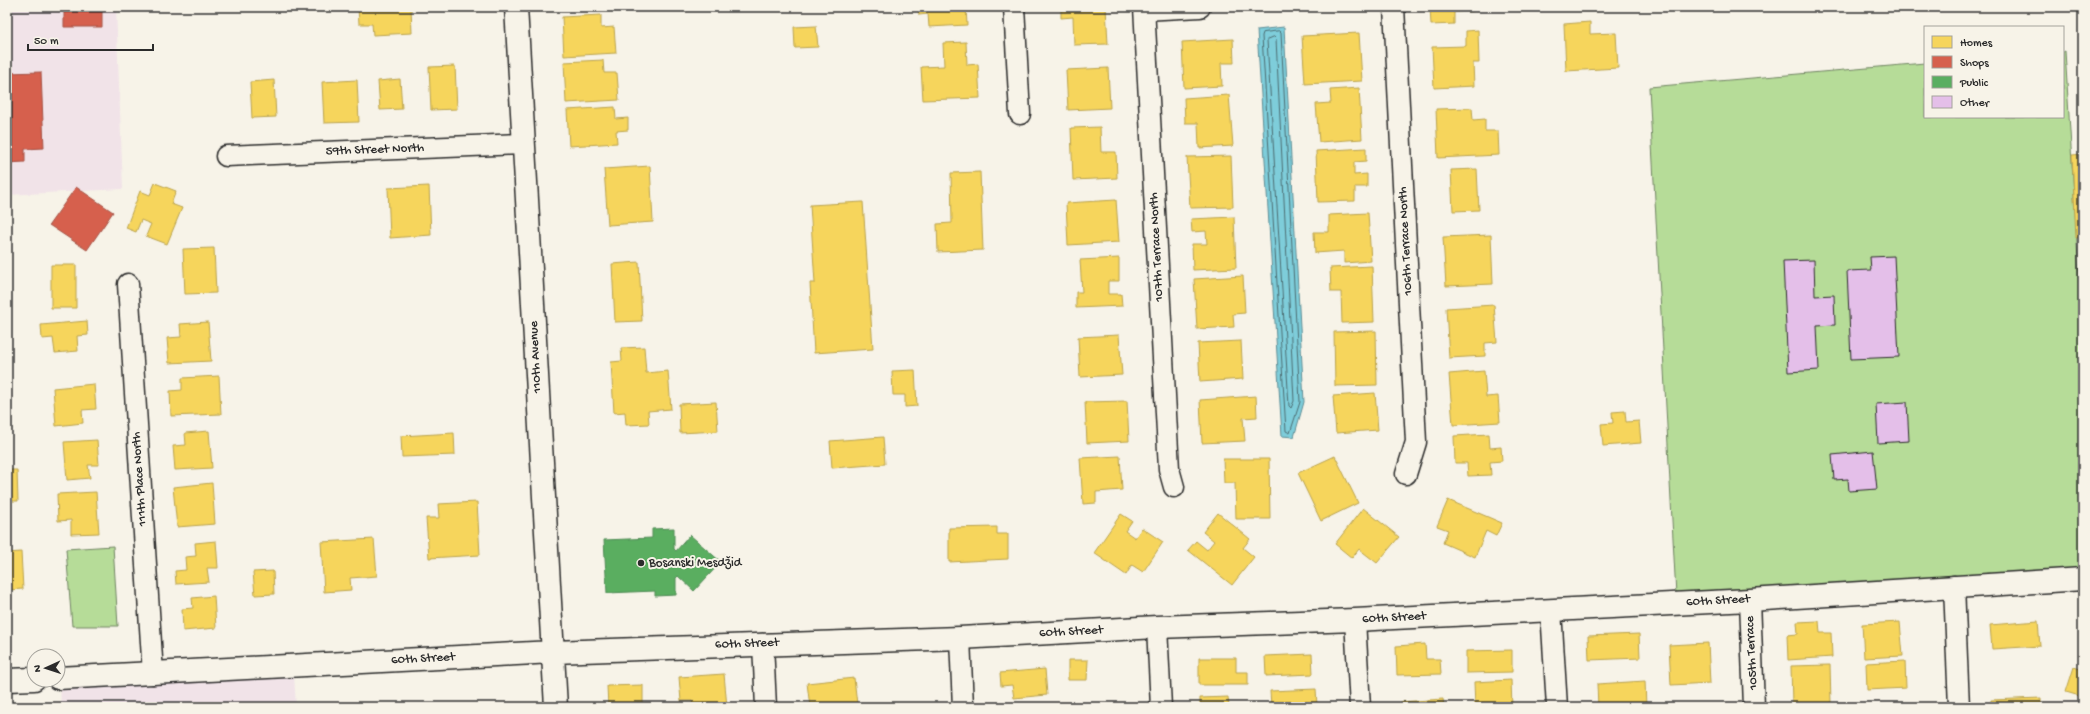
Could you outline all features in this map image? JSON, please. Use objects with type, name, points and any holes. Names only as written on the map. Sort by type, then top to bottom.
[{"type":"street","name":"110th Avenue","points":[[516,7],[556,707]]},
{"type":"street","points":[[1014,7],[1020,114]]},
{"type":"street","points":[[1144,9],[1200,7]]},
{"type":"street","name":"106th Terrace North","points":[[1394,7],[1416,442],[1406,474]]},
{"type":"street","name":"107th Terrace North","points":[[1144,9],[1169,469],[1174,487]]},
{"type":"street","name":"59th Street North","points":[[226,156],[524,144]]},
{"type":"street","name":"111th Place North","points":[[128,284],[153,674]]},
{"type":"street","name":"60th Street","points":[[66,678],[553,652],[960,638],[1157,627],[1355,620],[1750,600],[2083,579]]},
{"type":"street","points":[[1954,586],[1959,707]]},
{"type":"street","name":"105th Terrace","points":[[1750,600],[1754,707]]},
{"type":"street","points":[[1551,610],[1557,707]]},
{"type":"street","points":[[1355,620],[1360,707]]},
{"type":"street","points":[[1157,627],[1161,707]]},
{"type":"street","points":[[960,638],[963,707]]},
{"type":"street","points":[[763,644],[766,707]]},
{"type":"street","points":[[7,680],[26,679]]},
{"type":"shaded area","points":[[7,7],[116,7],[123,189],[7,195]]},
{"type":"shaded area","points":[[294,675],[296,707],[61,707],[60,688],[66,688],[66,686]]},
{"type":"green space","points":[[2064,52],[2083,340],[2083,570],[1676,595],[1649,87],[1924,63],[1924,118],[2064,118]]},
{"type":"green space","points":[[113,546],[118,626],[72,626],[66,549]]},
{"type":"water","points":[[1284,27],[1304,402],[1294,437],[1282,436],[1257,30]]},
{"type":"building: Homes","points":[[358,7],[411,7],[412,33],[373,35],[372,24],[359,24]]},
{"type":"building: Homes","points":[[918,7],[966,7],[967,25],[929,27],[928,14],[919,15]]},
{"type":"building: Homes","points":[[1061,7],[1106,7],[1108,44],[1074,45],[1073,17],[1061,18]]},
{"type":"building: Homes","points":[[1430,7],[1473,7],[1473,11],[1454,12],[1454,24],[1431,25]]},
{"type":"building: Homes","points":[[601,15],[601,28],[614,27],[616,53],[564,56],[562,17]]},
{"type":"building: Homes","points":[[1590,22],[1590,34],[1616,33],[1618,68],[1566,71],[1564,24]]},
{"type":"building: Homes","points":[[816,26],[818,47],[795,48],[794,27]]},
{"type":"building: Homes","points":[[1478,30],[1479,63],[1473,63],[1474,86],[1434,88],[1432,47],[1466,46],[1466,31]]},
{"type":"building: Homes","points":[[1359,33],[1362,81],[1305,84],[1302,36]]},
{"type":"building: Homes","points":[[1233,39],[1234,63],[1221,63],[1222,86],[1184,88],[1182,42]]},
{"type":"building: Homes","points":[[966,42],[967,65],[978,64],[980,98],[923,100],[921,67],[944,66],[943,43]]},
{"type":"building: Homes","points":[[603,60],[604,73],[617,73],[619,100],[566,103],[564,62]]},
{"type":"building: Homes","points":[[455,66],[457,109],[431,110],[429,67]]},
{"type":"building: Homes","points":[[1108,68],[1110,108],[1068,110],[1066,70]]},
{"type":"building: Homes","points":[[400,79],[402,109],[380,110],[378,81]]},
{"type":"building: Homes","points":[[274,80],[276,117],[252,118],[250,82]]},
{"type":"building: Homes","points":[[357,80],[359,122],[324,123],[322,82]]},
{"type":"building: Homes","points":[[1359,88],[1362,139],[1319,142],[1316,104],[1331,103],[1330,90]]},
{"type":"building: Homes","points":[[1229,95],[1233,146],[1199,148],[1198,123],[1185,123],[1184,98]]},
{"type":"building: Homes","points":[[615,107],[616,119],[628,118],[628,130],[616,131],[617,143],[569,146],[567,110]]},
{"type":"building: Homes","points":[[1472,108],[1473,120],[1485,119],[1485,131],[1498,131],[1499,155],[1438,158],[1436,109]]},
{"type":"building: Homes","points":[[1100,127],[1101,152],[1116,152],[1117,178],[1073,180],[1071,128]]},
{"type":"building: Homes","points":[[1366,148],[1366,161],[1354,162],[1354,175],[1367,174],[1367,187],[1355,187],[1355,201],[1318,202],[1316,151]]},
{"type":"building: Homes","points":[[2083,154],[2083,237],[2076,238],[2072,155]]},
{"type":"building: Homes","points":[[1231,156],[1233,207],[1190,208],[1187,157]]},
{"type":"building: Homes","points":[[650,166],[653,222],[608,225],[604,169]]},
{"type":"building: Homes","points":[[1477,169],[1479,210],[1453,211],[1451,170]]},
{"type":"building: Homes","points":[[980,172],[983,250],[938,252],[937,224],[952,223],[951,173]]},
{"type":"building: Homes","points":[[155,183],[176,191],[171,204],[182,208],[167,244],[146,236],[151,224],[141,220],[136,232],[126,228],[140,191],[150,195]]},
{"type":"building: Homes","points":[[429,186],[431,235],[390,238],[388,188]]},
{"type":"building: Homes","points":[[1116,200],[1119,242],[1068,245],[1066,203]]},
{"type":"building: Homes","points":[[863,202],[873,349],[814,353],[810,283],[815,283],[810,205]]},
{"type":"building: Homes","points":[[1368,213],[1371,261],[1344,263],[1344,251],[1315,253],[1314,232],[1329,232],[1329,215]]},
{"type":"building: Homes","points":[[1234,217],[1236,268],[1193,270],[1192,244],[1207,244],[1206,231],[1192,232],[1191,219]]},
{"type":"building: Homes","points":[[1491,235],[1493,284],[1446,286],[1443,237]]},
{"type":"building: Homes","points":[[214,248],[216,293],[185,294],[183,249]]},
{"type":"building: Homes","points":[[1119,258],[1119,281],[1108,281],[1108,294],[1121,294],[1122,306],[1076,308],[1076,292],[1082,292],[1080,260]]},
{"type":"building: Homes","points":[[639,262],[642,321],[615,322],[612,264]]},
{"type":"building: Homes","points":[[51,265],[76,265],[76,308],[51,308]]},
{"type":"building: Homes","points":[[1372,266],[1374,322],[1342,323],[1341,292],[1331,292],[1330,268]]},
{"type":"building: Homes","points":[[1243,276],[1245,313],[1233,314],[1234,327],[1197,329],[1194,279]]},
{"type":"building: Homes","points":[[1494,305],[1497,342],[1485,343],[1485,356],[1449,358],[1446,308]]},
{"type":"building: Homes","points":[[87,321],[88,335],[77,336],[78,351],[55,353],[53,338],[42,339],[41,325]]},
{"type":"building: Homes","points":[[208,322],[211,361],[169,363],[167,338],[181,337],[180,324]]},
{"type":"building: Homes","points":[[1376,331],[1377,385],[1335,386],[1334,332]]},
{"type":"building: Homes","points":[[1119,335],[1122,375],[1080,377],[1078,337]]},
{"type":"building: Homes","points":[[1241,341],[1243,379],[1200,382],[1198,343]]},
{"type":"building: Homes","points":[[644,347],[646,373],[668,371],[671,409],[648,411],[649,424],[626,425],[625,412],[614,413],[611,362],[622,361],[621,348]]},
{"type":"building: Homes","points":[[915,370],[917,406],[905,407],[905,395],[893,395],[892,371]]},
{"type":"building: Homes","points":[[1484,371],[1486,397],[1498,396],[1500,422],[1453,425],[1449,374]]},
{"type":"building: Homes","points":[[219,376],[221,414],[171,416],[170,391],[182,390],[182,378]]},
{"type":"building: Homes","points":[[94,384],[96,409],[82,410],[83,423],[56,426],[53,388]]},
{"type":"building: Homes","points":[[1375,393],[1378,430],[1336,433],[1333,396]]},
{"type":"building: Homes","points":[[1256,396],[1257,417],[1243,418],[1245,441],[1202,443],[1200,400]]},
{"type":"building: Homes","points":[[1127,401],[1129,441],[1087,443],[1085,402]]},
{"type":"building: Homes","points":[[716,402],[718,431],[680,433],[679,404]]},
{"type":"building: Homes","points":[[1625,411],[1626,422],[1639,421],[1641,443],[1603,446],[1601,424],[1613,423],[1612,412]]},
{"type":"building: Homes","points":[[209,431],[212,468],[175,470],[173,446],[186,445],[185,433]]},
{"type":"building: Homes","points":[[454,433],[455,455],[402,457],[401,436]]},
{"type":"building: Homes","points":[[1489,434],[1490,448],[1501,447],[1502,461],[1490,462],[1491,475],[1468,476],[1467,463],[1455,463],[1454,436]]},
{"type":"building: Homes","points":[[883,437],[885,464],[832,468],[830,441]]},
{"type":"building: Homes","points":[[97,440],[99,465],[88,465],[90,478],[67,480],[64,442]]},
{"type":"building: Homes","points":[[1120,456],[1122,490],[1096,492],[1096,503],[1083,504],[1080,458]]},
{"type":"building: Homes","points":[[1335,456],[1358,503],[1321,521],[1298,473]]},
{"type":"building: Homes","points":[[1223,459],[1269,459],[1270,519],[1236,519],[1235,483],[1224,483]]},
{"type":"building: Homes","points":[[7,470],[17,470],[18,501],[7,501]]},
{"type":"building: Homes","points":[[212,483],[215,524],[177,527],[173,487]]},
{"type":"building: Homes","points":[[96,492],[99,533],[71,534],[71,520],[58,521],[57,494]]},
{"type":"building: Homes","points":[[1448,500],[1502,523],[1496,536],[1486,531],[1475,557],[1443,543],[1448,530],[1437,526]]},
{"type":"building: Homes","points":[[477,502],[480,555],[429,558],[426,518],[439,518],[438,504]]},
{"type":"building: Homes","points":[[1363,508],[1399,537],[1377,563],[1359,549],[1352,558],[1335,544]]},
{"type":"building: Homes","points":[[1218,513],[1250,539],[1243,548],[1254,557],[1232,585],[1188,550],[1196,541],[1207,550],[1214,541],[1203,532]]},
{"type":"building: Homes","points":[[1121,514],[1132,521],[1125,531],[1135,538],[1142,528],[1163,542],[1143,572],[1132,565],[1126,575],[1094,553]]},
{"type":"building: Homes","points":[[997,527],[997,534],[1008,534],[1008,559],[949,562],[949,528]]},
{"type":"building: Homes","points":[[374,539],[377,576],[350,578],[351,590],[324,592],[321,542]]},
{"type":"building: Homes","points":[[216,541],[218,568],[207,568],[209,582],[176,584],[175,571],[186,570],[185,557],[196,556],[195,543]]},
{"type":"building: Homes","points":[[21,552],[23,589],[7,590],[7,553]]},
{"type":"building: Homes","points":[[273,571],[274,594],[255,595],[253,572]]},
{"type":"building: Homes","points":[[214,596],[216,628],[183,631],[182,609],[193,608],[192,598]]},
{"type":"building: Homes","points":[[1819,621],[1820,633],[1831,633],[1832,657],[1788,660],[1787,635],[1798,634],[1797,622]]},
{"type":"building: Homes","points":[[2038,621],[2040,646],[1992,649],[1990,625]]},
{"type":"building: Homes","points":[[1900,622],[1903,656],[1864,658],[1862,624]]},
{"type":"building: Homes","points":[[1639,634],[1640,658],[1589,660],[1588,636]]},
{"type":"building: Homes","points":[[1708,643],[1710,683],[1671,685],[1669,645]]},
{"type":"building: Homes","points":[[1425,644],[1426,659],[1440,659],[1441,674],[1397,675],[1396,646]]},
{"type":"building: Homes","points":[[1512,650],[1512,672],[1466,673],[1466,651]]},
{"type":"building: Homes","points":[[1312,654],[1313,674],[1266,676],[1265,656]]},
{"type":"building: Homes","points":[[1199,658],[1236,658],[1236,672],[1248,672],[1248,685],[1199,685]]},
{"type":"building: Homes","points":[[1068,660],[1088,660],[1087,680],[1068,680]]},
{"type":"building: Homes","points":[[1905,661],[1906,688],[1867,690],[1866,663]]},
{"type":"building: Homes","points":[[1830,665],[1831,704],[1792,705],[1791,666]]},
{"type":"building: Homes","points":[[2074,667],[2083,670],[2083,697],[2066,692]]},
{"type":"building: Homes","points":[[1045,669],[1047,695],[1014,698],[1012,685],[1001,686],[1000,673]]},
{"type":"building: Homes","points":[[724,674],[727,707],[693,707],[692,701],[681,701],[679,677]]},
{"type":"building: Homes","points":[[854,678],[857,704],[810,707],[807,683]]},
{"type":"building: Homes","points":[[1511,680],[1512,707],[1475,707],[1474,682]]},
{"type":"building: Homes","points":[[1645,681],[1646,707],[1598,707],[1597,684]]},
{"type":"building: Homes","points":[[643,685],[643,707],[608,707],[607,686]]},
{"type":"building: Homes","points":[[1316,689],[1317,706],[1271,707],[1270,691]]},
{"type":"building: Homes","points":[[1228,697],[1229,707],[1200,707],[1200,698]]},
{"type":"building: Homes","points":[[2041,698],[2041,707],[1991,707],[1991,700]]},
{"type":"building: Homes","points":[[1443,699],[1444,707],[1401,707],[1401,702]]},
{"type":"building: Shops","points":[[64,7],[102,7],[102,27],[64,27]]},
{"type":"building: Shops","points":[[41,72],[44,148],[25,149],[25,162],[7,163],[7,73]]},
{"type":"building: Shops","points":[[76,187],[113,212],[87,250],[49,225]]},
{"type":"building: Public","name":"Bosanski Mesdžid","points":[[674,528],[674,549],[676,551],[690,535],[721,562],[694,591],[678,576],[676,578],[676,595],[655,596],[655,591],[607,593],[604,540],[652,538],[652,529]]},
{"type":"building: Other","points":[[1894,256],[1899,357],[1851,359],[1847,271],[1871,270],[1870,257]]},
{"type":"building: Other","points":[[1814,260],[1815,296],[1834,295],[1835,325],[1817,326],[1819,370],[1788,372],[1783,261]]},
{"type":"building: Other","points":[[1907,402],[1909,441],[1878,443],[1876,404]]},
{"type":"building: Other","points":[[1873,451],[1877,489],[1849,491],[1848,479],[1834,480],[1832,455]]},
{"type":"place","name":"Bosanski Mesdžid","points":[[641,563]]}]
